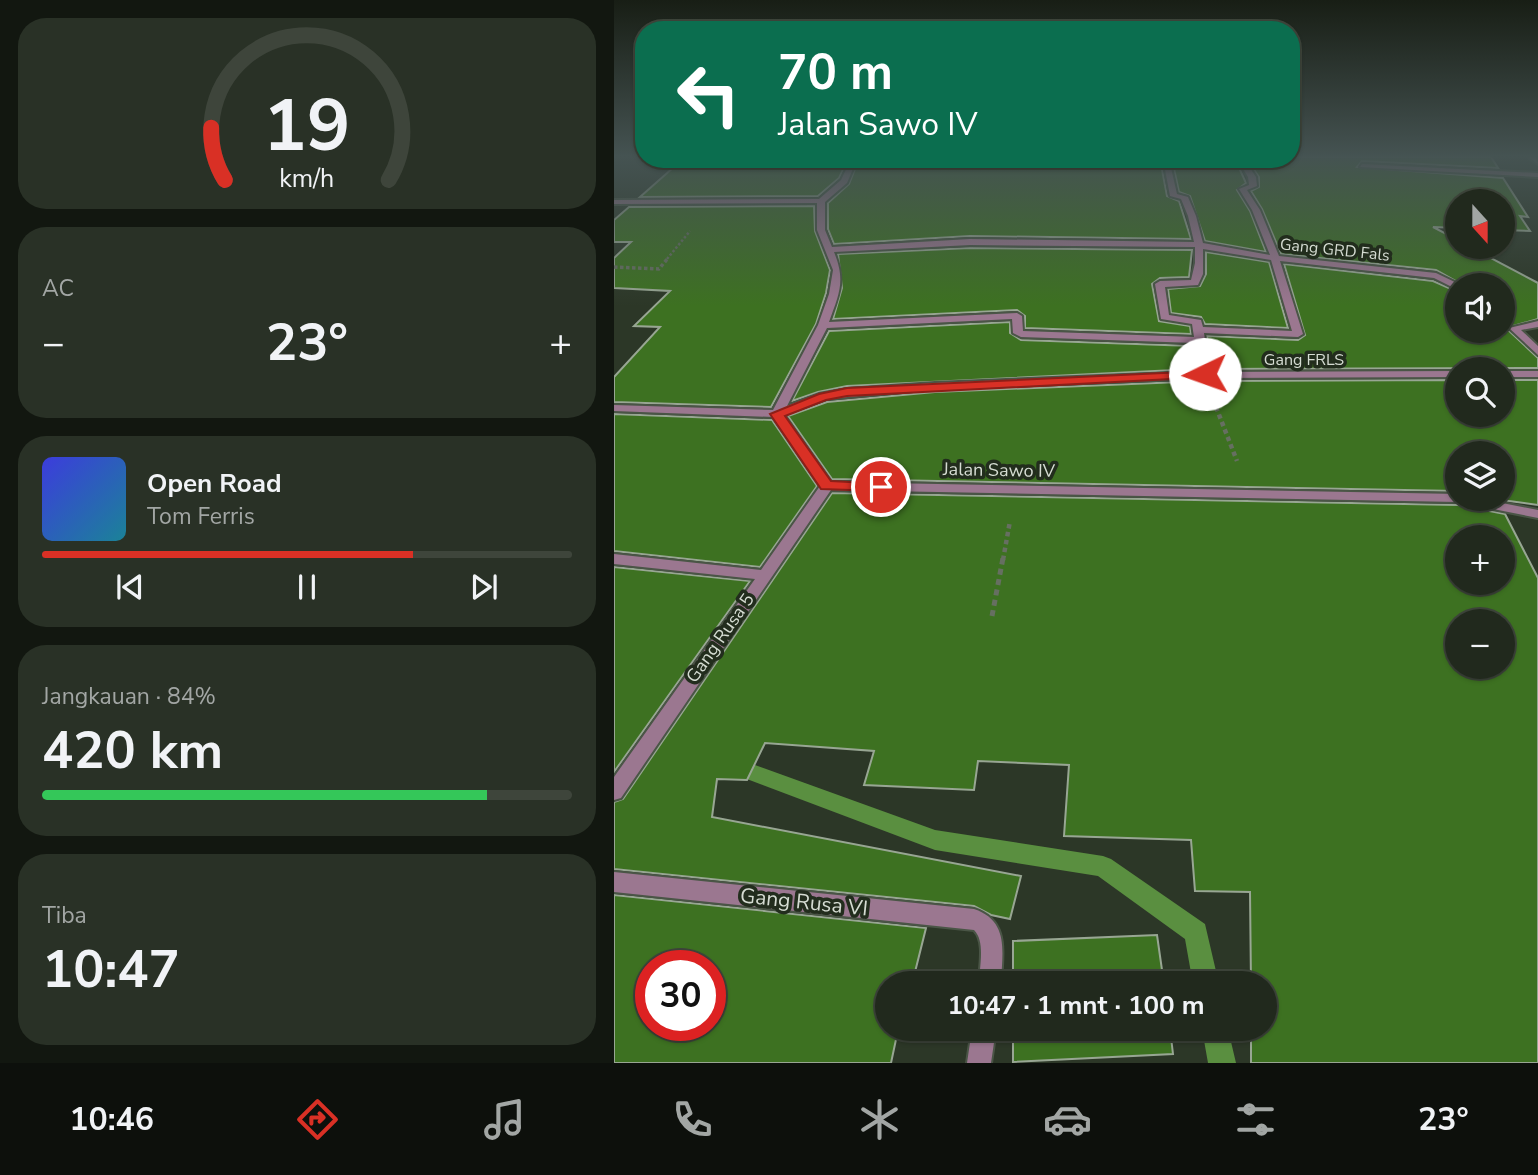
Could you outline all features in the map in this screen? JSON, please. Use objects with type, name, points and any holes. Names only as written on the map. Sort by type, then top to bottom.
[{"type":"street","points":[[777,414],[823,325],[834,294],[837,271],[821,230],[821,207]]},
{"type":"street","points":[[1190,207],[1195,215],[1198,281],[1160,286],[1164,317],[1197,321],[1205,374]]},
{"type":"street","points":[[823,325],[1017,316],[1018,333],[1021,334],[1298,334],[1274,258],[1254,207]]},
{"type":"street","name":"Gang GRD Fals","points":[[830,250],[970,242],[1197,246],[1274,258],[1436,276],[1445,280]]},
{"type":"street","points":[[1515,328],[1538,324]]},
{"type":"street","points":[[1515,329],[1538,352]]},
{"type":"street","name":"Gang FRLS","points":[[777,414],[823,396],[847,392],[1205,374],[1445,374]]},
{"type":"street","points":[[1515,374],[1538,374]]},
{"type":"street","points":[[614,408],[777,414]]},
{"type":"street","points":[[777,414],[826,486]]},
{"type":"street","name":"Jalan Sawo IV","points":[[826,486],[1445,498]]},
{"type":"street","name":"Gang Rusa 5","points":[[614,792],[826,486]]},
{"type":"street","points":[[1515,510],[1537,515]]},
{"type":"street","points":[[614,559],[764,575]]},
{"type":"street","name":"Gang Rusa VI","points":[[614,882],[952,916],[983,923],[989,932],[990,971]]},
{"type":"street","points":[[979,1063],[982,1041]]},
{"type":"path","points":[[614,267],[659,269],[709,207]]},
{"type":"path","points":[[1205,374],[1250,494]]},
{"type":"path","points":[[992,616],[1016,490]]},
{"type":"building","points":[[629,207],[814,207],[815,231],[830,270],[826,293],[816,324],[771,407],[614,402],[614,377],[660,327],[634,326],[670,291],[614,288],[614,258],[631,242],[614,242],[614,220]]},
{"type":"building","points":[[828,207],[1181,207],[1191,239],[970,236],[834,244],[828,229]]},
{"type":"building","points":[[1194,207],[1247,207],[1266,252],[1205,241]]},
{"type":"building","points":[[1261,207],[1445,207],[1445,227],[1433,227],[1445,233],[1445,259],[1493,259],[1538,283],[1538,319],[1515,325],[1515,273],[1445,275],[1436,270],[1281,254]]},
{"type":"building","points":[[1515,207],[1521,207],[1528,217],[1520,216],[1530,231],[1515,230]]},
{"type":"building","points":[[970,248],[1192,250],[1189,277],[1160,278],[1152,284],[1159,321],[1190,326],[1191,334],[1025,328],[1025,316],[1017,310],[833,319],[842,288],[838,254]]},
{"type":"building","points":[[1206,252],[1269,262],[1288,328],[1205,324],[1201,317],[1171,313],[1168,289],[1200,286],[1206,274]]},
{"type":"building","points":[[1284,264],[1433,281],[1445,286],[1445,343],[1515,343],[1515,336],[1538,358],[1538,368],[1515,368],[1515,357],[1445,357],[1445,368],[1212,369],[1207,336],[1298,340],[1305,335]]},
{"type":"building","points":[[1010,322],[1010,333],[1021,340],[1193,346],[1196,369],[847,386],[792,401],[829,331]]},
{"type":"building","points":[[1445,380],[1445,427],[1515,427],[1515,380],[1538,380],[1538,505],[1515,502],[1515,441],[1445,441],[1445,491],[832,479],[788,416],[827,402],[935,392],[1205,381]]},
{"type":"building","points":[[614,414],[772,420],[817,486],[760,567],[614,551]]},
{"type":"building","points":[[832,493],[1445,505],[1445,511],[1489,511],[1505,514],[1511,525],[1445,525],[1445,595],[1515,595],[1515,533],[1538,578],[1538,1063],[1251,1063],[1251,1041],[1277,1041],[1277,971],[1251,971],[1250,892],[1195,891],[1191,840],[1064,836],[1069,765],[978,761],[974,790],[864,785],[874,751],[765,743],[747,780],[717,779],[712,817],[1021,876],[1010,919],[991,915],[974,906],[614,869],[614,802],[623,799]]},
{"type":"building","points":[[614,567],[750,581],[614,772]]},
{"type":"building","points":[[614,895],[926,928],[915,971],[875,971],[875,1041],[896,1041],[891,1063],[614,1063]]},
{"type":"building","points":[[1157,935],[1162,971],[1013,971],[1013,941]]},
{"type":"building","points":[[1013,1041],[1171,1041],[1173,1054],[1013,1062]]},
{"type":"waterway","points":[[730,764],[935,840],[1103,866],[1196,932],[1204,971]]},
{"type":"waterway","points":[[1217,1041],[1222,1063]]},
{"type":"route","points":[[881,487],[826,486],[777,414],[823,396],[847,392],[1205,374]]}]
